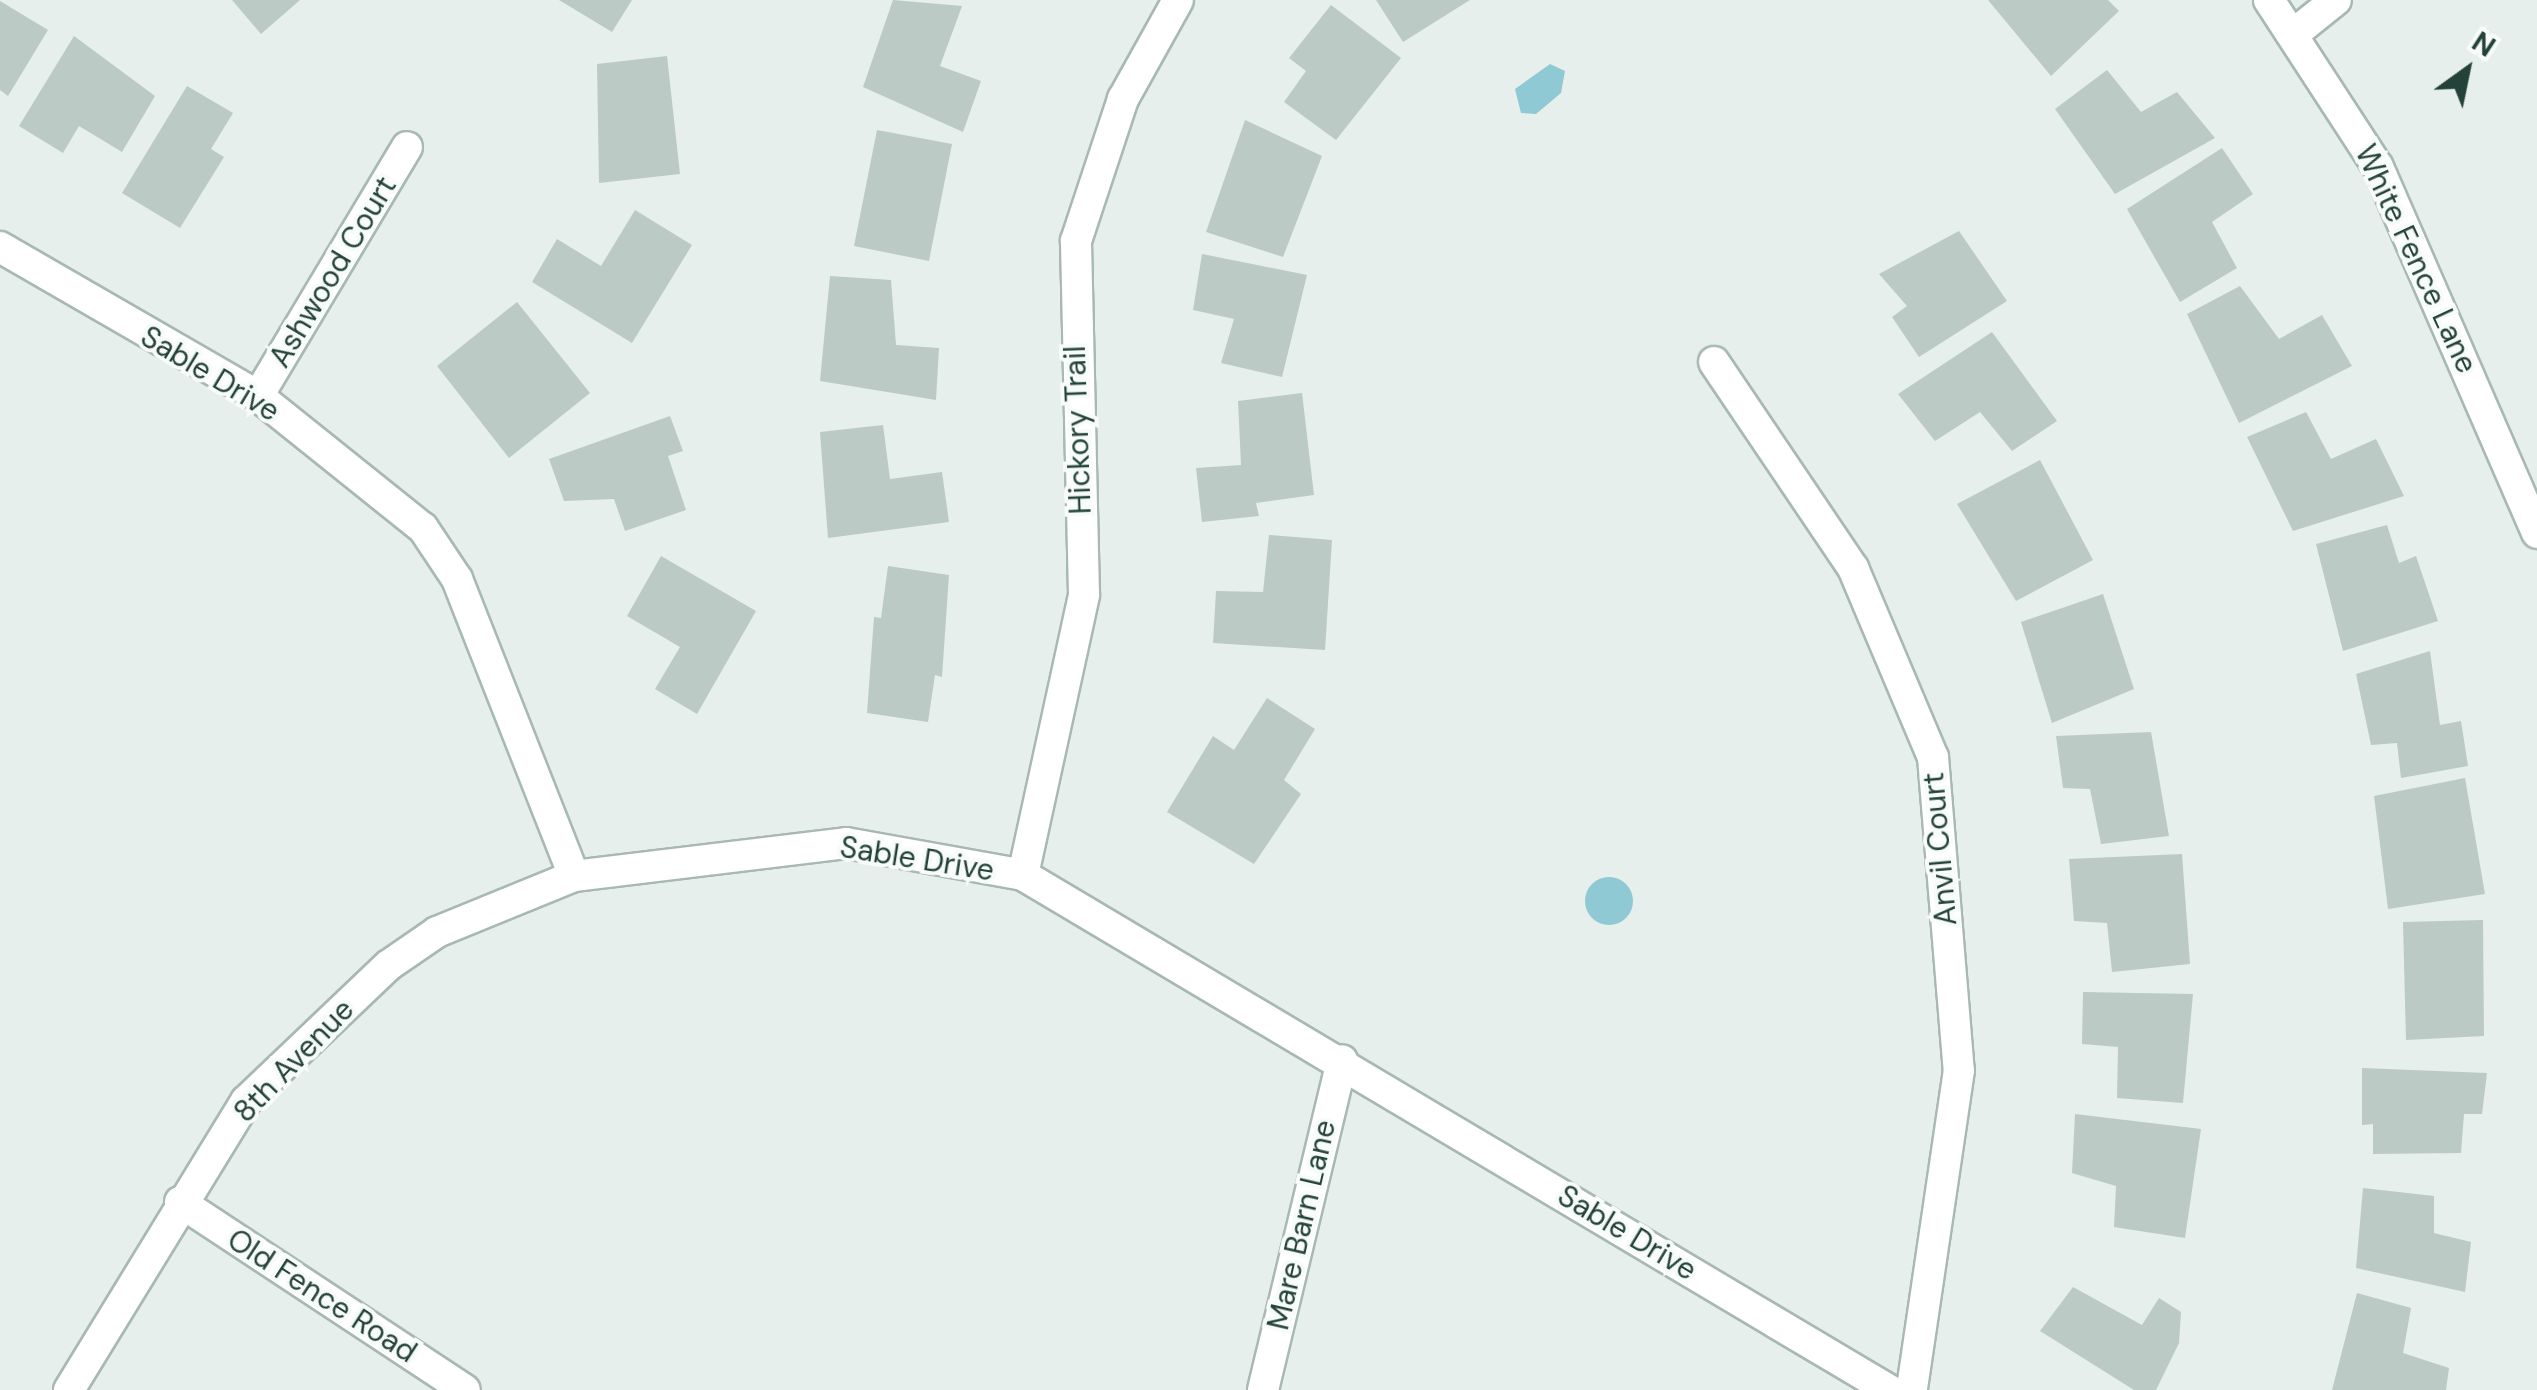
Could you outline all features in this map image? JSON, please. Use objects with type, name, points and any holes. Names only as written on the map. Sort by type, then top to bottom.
[{"type":"street","name":"Hickory Trail","points":[[1023,875],[1084,594],[1076,240],[1122,99],[1178,0]]},
{"type":"street","name":"White Fence Lane","points":[[2269,0],[2296,32],[2378,166],[2537,533]]},
{"type":"street","points":[[2296,32],[2336,0]]},
{"type":"street","name":"Ashwood Court","points":[[258,396],[408,147]]},
{"type":"street","name":"Sable Drive","points":[[0,248],[258,396],[423,528],[457,580],[574,876],[846,842],[1023,875],[1342,1060],[1889,1390]]},
{"type":"street","name":"Anvil Court","points":[[1714,362],[1853,568],[1933,757],[1958,1070],[1912,1390]]},
{"type":"street","name":"8th Avenue","points":[[69,1390],[180,1202],[246,1101],[389,965],[437,932],[574,876]]},
{"type":"street","name":"Mare Barn Lane","points":[[1263,1390],[1342,1060]]},
{"type":"street","name":"Old Fence Road","points":[[180,1202],[465,1390]]},
{"type":"water","points":[[1550,64],[1565,71],[1561,93],[1536,114],[1521,113],[1515,89]]},
{"type":"water","points":[[1609,877],[1626,884],[1633,901],[1626,918],[1609,925],[1592,918],[1585,901],[1592,884]]},
{"type":"building","points":[[232,0],[300,0],[261,34]]},
{"type":"building","points":[[559,0],[632,0],[612,32]]},
{"type":"building","points":[[893,0],[962,6],[940,66],[981,81],[963,132],[863,87]]},
{"type":"building","points":[[1376,0],[1470,0],[1403,42]]},
{"type":"building","points":[[1988,0],[2108,0],[2119,11],[2051,76]]},
{"type":"building","points":[[0,1],[48,30],[8,96],[0,90]]},
{"type":"building","points":[[1331,5],[1401,58],[1336,140],[1284,102],[1306,71],[1289,58]]},
{"type":"building","points":[[74,36],[155,96],[122,152],[79,126],[63,153],[19,126]]},
{"type":"building","points":[[667,56],[680,174],[599,183],[597,64]]},
{"type":"building","points":[[2107,70],[2141,112],[2177,92],[2215,138],[2115,194],[2055,109]]},
{"type":"building","points":[[187,86],[233,113],[211,149],[224,157],[180,228],[122,193]]},
{"type":"building","points":[[1245,120],[1322,156],[1283,257],[1206,232]]},
{"type":"building","points":[[877,130],[952,144],[929,261],[854,246]]},
{"type":"building","points":[[2222,148],[2253,194],[2212,222],[2237,268],[2180,302],[2127,209]]},
{"type":"building","points":[[635,210],[692,245],[632,343],[532,282],[557,239],[601,266]]},
{"type":"building","points":[[1959,231],[2007,301],[1919,357],[1892,317],[1907,306],[1879,274]]},
{"type":"building","points":[[1202,254],[1307,275],[1282,377],[1221,363],[1234,319],[1193,310]]},
{"type":"building","points":[[830,276],[891,280],[896,345],[939,348],[936,400],[820,381]]},
{"type":"building","points":[[2240,286],[2279,339],[2322,315],[2352,366],[2239,423],[2187,314]]},
{"type":"building","points":[[517,302],[590,393],[509,458],[437,366]]},
{"type":"building","points":[[1992,332],[2057,421],[2012,451],[1980,412],[1935,441],[1898,394]]},
{"type":"building","points":[[1302,393],[1314,495],[1256,503],[1259,516],[1202,522],[1196,468],[1241,465],[1238,401]]},
{"type":"building","points":[[2306,412],[2331,459],[2376,439],[2404,496],[2293,531],[2247,437]]},
{"type":"building","points":[[670,416],[683,451],[668,456],[686,510],[625,531],[614,499],[564,501],[549,459]]},
{"type":"building","points":[[883,425],[890,479],[942,472],[949,522],[828,538],[820,432]]},
{"type":"building","points":[[2040,460],[2093,560],[2016,601],[1957,504]]},
{"type":"building","points":[[2387,525],[2399,563],[2416,556],[2438,621],[2343,651],[2316,544]]},
{"type":"building","points":[[1269,535],[1332,540],[1325,650],[1213,643],[1216,591],[1263,592]]},
{"type":"building","points":[[661,556],[756,611],[697,714],[655,689],[680,647],[627,616]]},
{"type":"building","points":[[888,566],[949,575],[942,677],[935,675],[928,722],[867,713],[874,617],[881,618]]},
{"type":"building","points":[[2103,594],[2134,689],[2052,723],[2021,622]]},
{"type":"building","points":[[2430,651],[2440,725],[2461,721],[2468,766],[2401,778],[2397,743],[2371,745],[2356,674]]},
{"type":"building","points":[[1267,698],[1315,729],[1284,780],[1301,794],[1254,864],[1167,812],[1213,736],[1234,750]]},
{"type":"building","points":[[2151,732],[2169,836],[2101,844],[2090,789],[2063,788],[2056,736]]},
{"type":"building","points":[[2465,778],[2485,894],[2388,909],[2374,796]]},
{"type":"building","points":[[2182,854],[2190,964],[2112,972],[2107,923],[2074,921],[2069,859]]},
{"type":"building","points":[[2483,920],[2484,1036],[2406,1040],[2403,922]]},
{"type":"building","points":[[2083,992],[2193,994],[2183,1103],[2117,1098],[2118,1047],[2082,1044]]},
{"type":"building","points":[[2362,1068],[2487,1073],[2482,1114],[2464,1114],[2461,1153],[2373,1154],[2373,1124],[2362,1125]]},
{"type":"building","points":[[2075,1114],[2201,1129],[2185,1238],[2114,1227],[2116,1186],[2072,1173]]},
{"type":"building","points":[[2363,1188],[2434,1196],[2434,1233],[2471,1242],[2465,1292],[2356,1268]]},
{"type":"building","points":[[2073,1287],[2142,1325],[2159,1298],[2181,1312],[2179,1343],[2156,1390],[2134,1390],[2040,1331]]},
{"type":"building","points":[[2357,1293],[2411,1308],[2403,1353],[2449,1368],[2446,1390],[2332,1390]]}]
